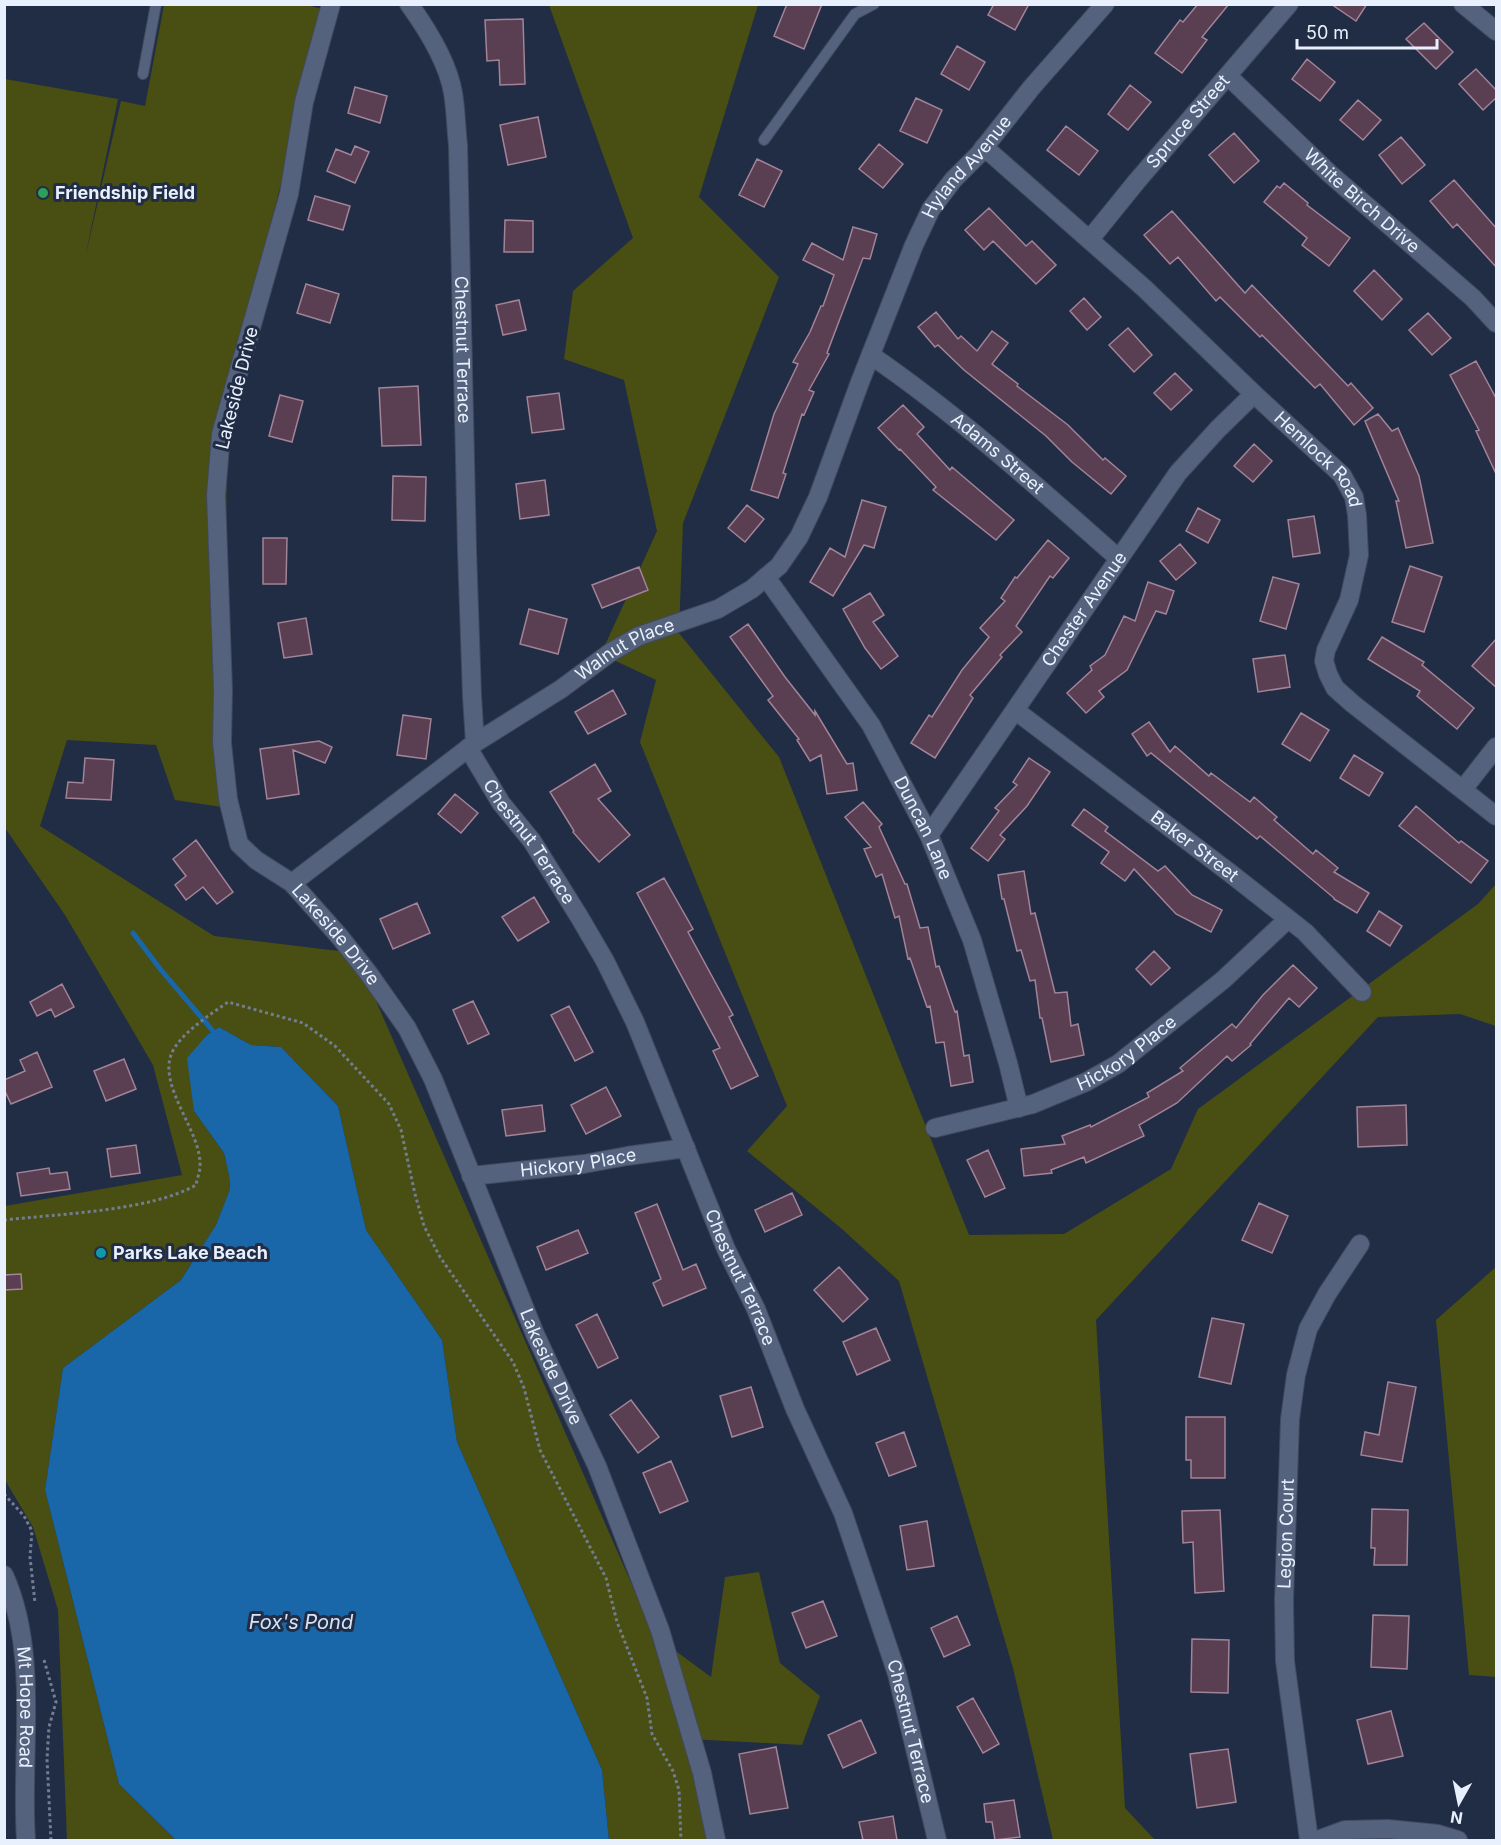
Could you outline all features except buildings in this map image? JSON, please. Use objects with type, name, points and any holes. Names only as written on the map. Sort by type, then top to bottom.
[{"type":"street","name":"Lakeside Drive","points":[[331,4],[304,102],[289,194],[221,434],[216,495],[223,689],[222,743],[228,799],[239,844],[256,860],[292,883],[340,937],[407,1028],[433,1079],[535,1334],[597,1466],[660,1630],[702,1773],[716,1840]]},
{"type":"street","name":"Chestnut Terrace","points":[[409,4],[424,26],[441,59],[453,92],[458,145],[472,746],[501,803],[532,841],[605,961],[635,1022],[726,1249],[756,1309],[795,1409],[843,1513],[897,1674],[937,1840]]},
{"type":"street","name":"Hyland Avenue","points":[[872,356],[914,245],[931,209],[953,180],[984,147],[1032,87],[1105,4]]},
{"type":"street","name":"Spruce Street","points":[[1090,240],[1137,181],[1289,4]]},
{"type":"street","points":[[1463,4],[1497,31]]},
{"type":"street","name":"White Birch Drive","points":[[1228,76],[1330,174],[1473,298],[1497,323]]},
{"type":"street","name":"Hemlock Road","points":[[984,147],[1144,288],[1342,475],[1354,497],[1359,555],[1349,600],[1326,650],[1324,661],[1328,674],[1335,688],[1362,711],[1464,788],[1497,816]]},
{"type":"street","name":"Walnut Place","points":[[292,883],[472,746],[561,689],[611,651],[639,636],[718,609],[752,589],[779,566],[799,537],[818,497],[860,382],[872,356]]},
{"type":"street","name":"Adams Street","points":[[872,356],[901,376],[978,438],[1118,558]]},
{"type":"street","name":"Chester Avenue","points":[[929,836],[1178,473],[1254,394]]},
{"type":"street","name":"Duncan Lane","points":[[766,577],[871,725],[929,836],[972,940],[1019,1108]]},
{"type":"street","name":"Baker Street","points":[[1016,711],[1305,932],[1362,992]]},
{"type":"street","points":[[1464,788],[1497,747]]},
{"type":"street","name":"Hickory Place","points":[[935,1128],[1033,1104],[1086,1082],[1118,1064],[1214,987],[1287,920]]},
{"type":"street","name":"Hickory Place","points":[[471,1176],[584,1164],[686,1148]]},
{"type":"street","name":"Legion Court","points":[[1309,1840],[1285,1661],[1284,1600],[1290,1419],[1296,1375],[1308,1329],[1326,1294],[1360,1244]]},
{"type":"street","name":"Mt Hope Road","points":[[7,1588],[20,1623],[25,1676],[26,1840]]},
{"type":"street","points":[[1317,1840],[1345,1830],[1389,1830],[1438,1834],[1458,1840]]},
{"type":"lane","points":[[143,74],[156,4]]},
{"type":"lane","points":[[764,140],[855,14],[874,4]]},
{"type":"path","points":[[4,1220],[122,1207],[182,1193],[196,1185],[201,1166],[169,1076],[170,1056],[182,1038],[228,1002],[303,1023],[336,1046],[389,1104],[401,1130],[424,1226],[440,1257],[513,1362],[524,1388],[540,1450],[606,1578],[617,1622],[647,1698],[652,1734],[673,1771],[679,1790],[681,1840]]},
{"type":"green space","points":[[303,4],[326,10],[228,388],[222,807],[175,800],[156,745],[67,740],[40,826],[214,936],[355,953],[654,1635],[711,1677],[725,1577],[759,1572],[780,1663],[820,1696],[802,1745],[690,1739],[711,1840],[609,1840],[602,1770],[457,1442],[442,1340],[366,1230],[338,1106],[281,1047],[251,1045],[219,1027],[208,1034],[194,1111],[224,1153],[230,1189],[216,1225],[181,1280],[63,1368],[45,1490],[119,1784],[176,1840],[67,1840],[58,1610],[33,1527],[5,1480],[5,1206],[182,1175],[153,1065],[65,915],[5,828],[5,79],[118,99],[85,258],[121,101],[145,106],[164,5]]},
{"type":"green space","points":[[549,5],[758,5],[699,197],[779,277],[683,523],[679,633],[779,757],[969,1235],[1064,1234],[1171,1169],[1198,1109],[1478,904],[1496,884],[1496,1026],[1460,1014],[1378,1017],[1096,1320],[1125,1808],[1155,1840],[1053,1840],[1013,1668],[899,1281],[842,1229],[747,1151],[787,1106],[640,742],[656,680],[601,654],[657,531],[624,380],[564,359],[573,291],[633,238]]},
{"type":"green space","points":[[1496,1267],[1496,1677],[1469,1675],[1436,1320]]},
{"type":"water","name":"Fox's Pond","points":[[219,1027],[251,1045],[281,1047],[338,1106],[366,1230],[442,1340],[457,1442],[602,1770],[609,1840],[176,1840],[119,1784],[45,1490],[63,1368],[181,1280],[216,1225],[230,1189],[224,1153],[194,1111],[187,1058],[208,1034]]},
{"type":"waterway","points":[[133,933],[213,1031]]},
{"type":"place","name":"Friendship Field","points":[[43,193]]},
{"type":"place","name":"Parks Lake Beach","points":[[101,1253]]}]
